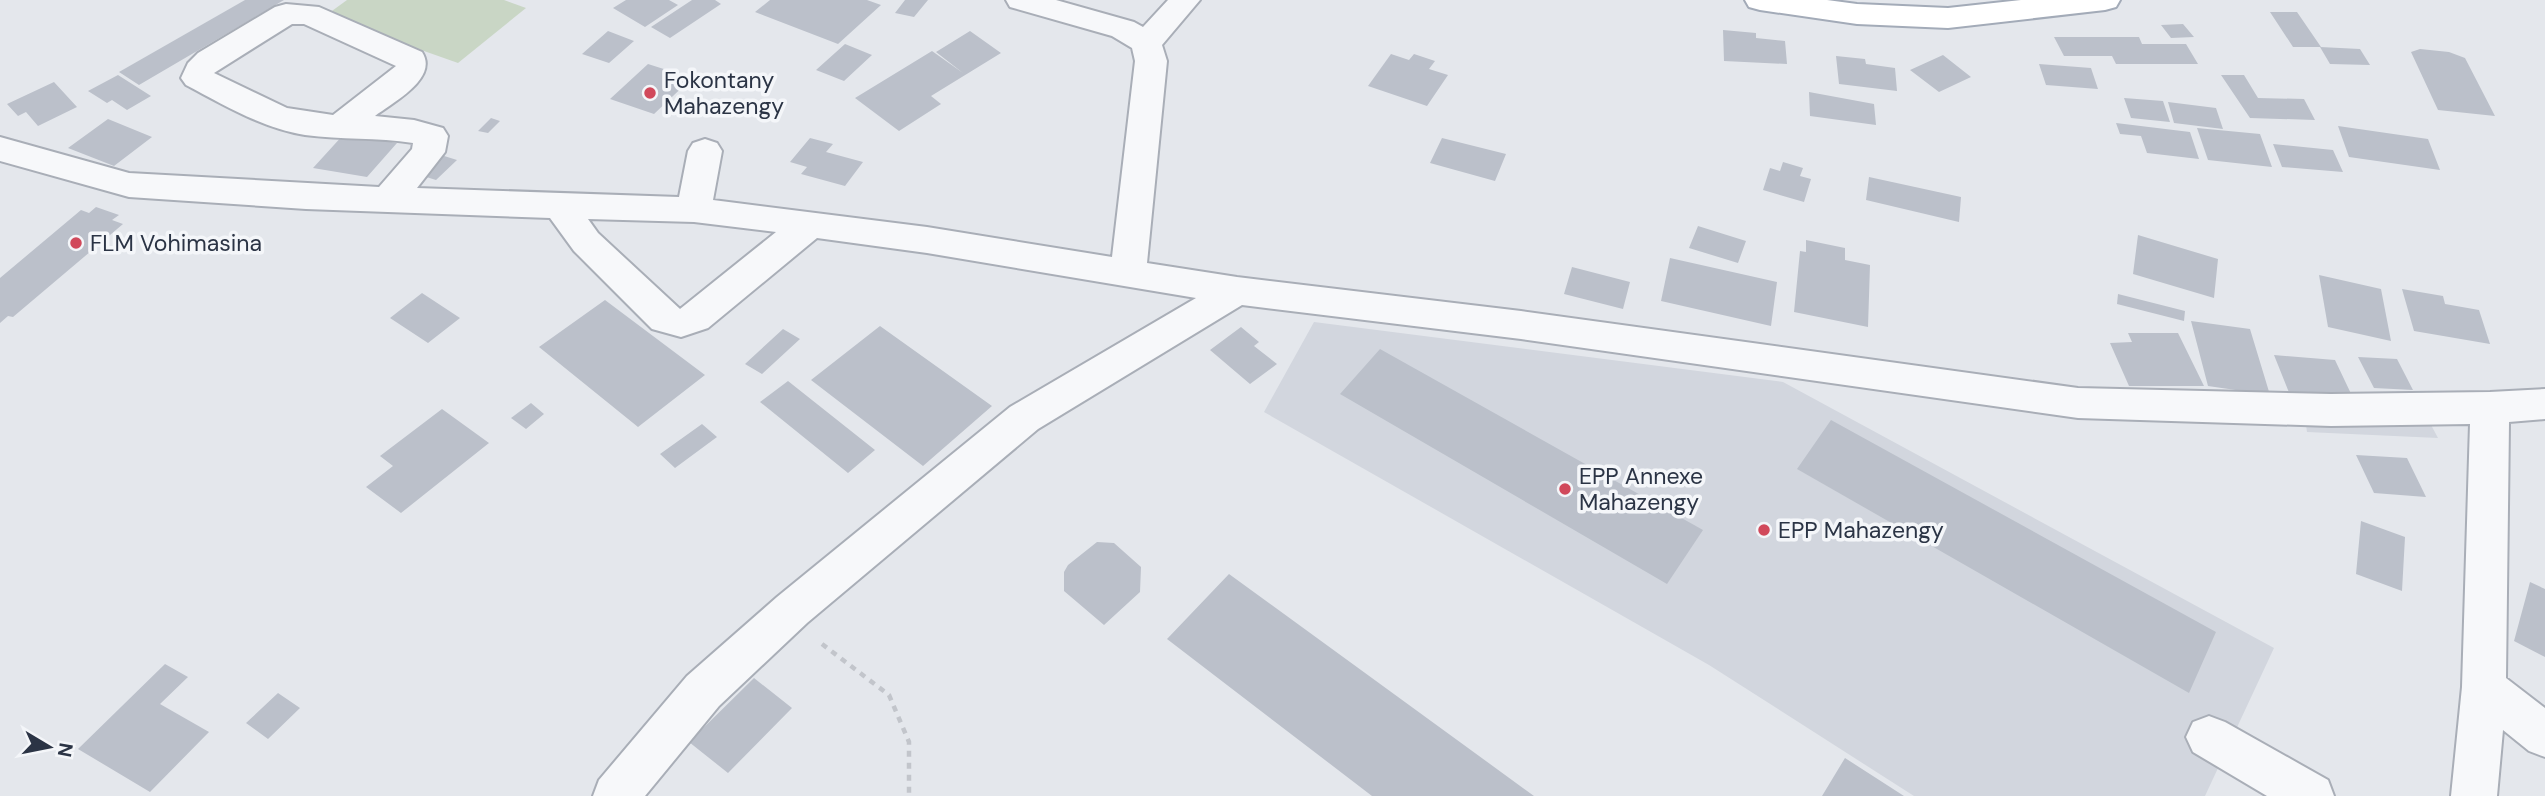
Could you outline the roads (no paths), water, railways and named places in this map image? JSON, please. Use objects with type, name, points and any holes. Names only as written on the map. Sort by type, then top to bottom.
[{"type":"main road","points":[[1760,0],[1857,14],[1948,18],[2105,0]]},
{"type":"street","points":[[1020,0],[1123,29],[1146,43],[1151,61],[1128,273]]},
{"type":"street","points":[[1146,43],[1185,0]]},
{"type":"street","points":[[342,125],[406,76],[412,66],[411,60],[308,15],[297,13],[286,14],[209,60],[197,78],[283,118],[303,124],[406,128],[430,136],[428,152],[389,199]]},
{"type":"street","points":[[0,149],[129,185],[694,211],[810,224],[927,240],[1237,291],[1521,326],[2078,403],[2330,410],[2490,408],[2545,404]]},
{"type":"street","points":[[694,211],[705,151]]},
{"type":"street","points":[[560,206],[586,242],[666,319],[681,323],[695,318],[810,224]]},
{"type":"street","points":[[616,796],[703,691],[792,610],[1024,418],[1237,291]]},
{"type":"street","points":[[2474,796],[2484,687],[2490,408]]},
{"type":"street","points":[[2484,687],[2545,736]]},
{"type":"street","points":[[2209,737],[2311,796]]},
{"type":"place","name":"Fokontany Mahazengy","points":[[650,93]]},
{"type":"place","name":"FLM Vohimasina","points":[[76,243]]},
{"type":"place","name":"EPP Annexe Mahazengy","points":[[1565,489]]},
{"type":"place","name":"EPP Mahazengy","points":[[1764,530]]}]
